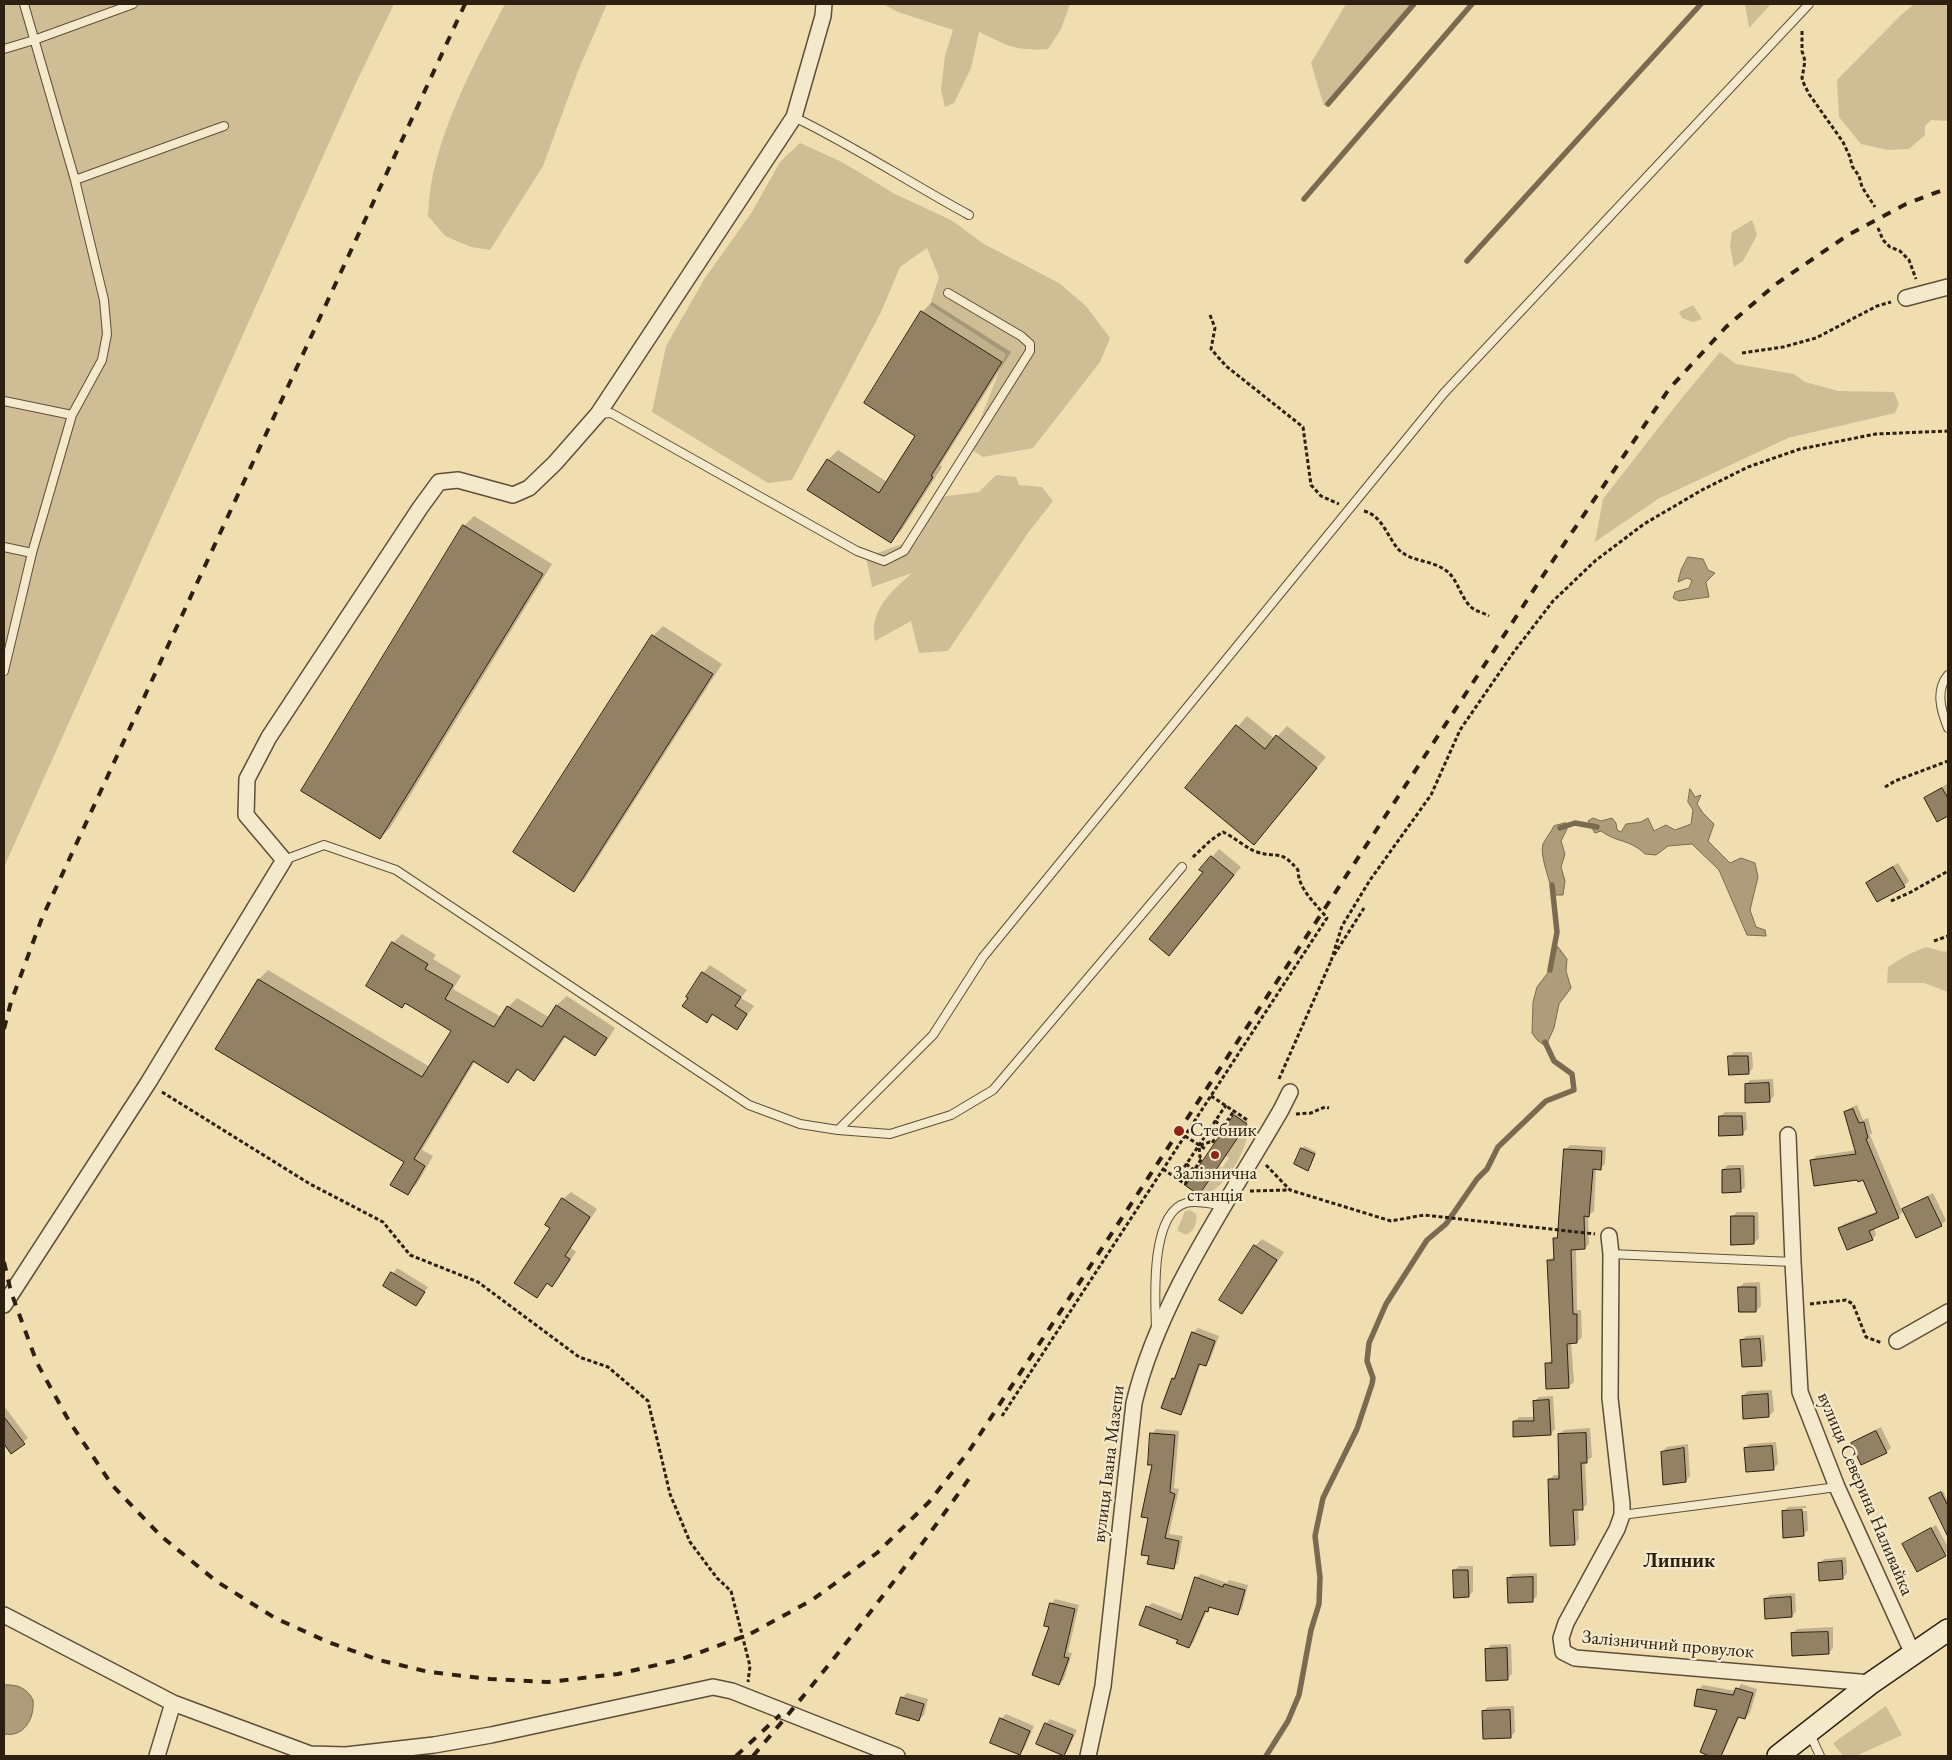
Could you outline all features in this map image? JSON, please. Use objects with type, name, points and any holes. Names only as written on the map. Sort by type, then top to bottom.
[{"type":"street","points":[[4,1305],[148,1083],[284,860],[246,815],[247,779],[269,737],[420,508],[440,482],[458,480],[513,496],[529,488],[598,414],[794,117],[823,16],[824,4]]},
{"type":"street","points":[[1913,296],[1948,287]]},
{"type":"street","name":"вулиця Івана Мазепи","points":[[1088,1756],[1103,1686],[1134,1403],[1141,1373],[1156,1333],[1172,1301],[1290,1092]]},
{"type":"street","name":"вулиця Северина Наливайка","points":[[1788,1135],[1800,1392],[1836,1487],[1913,1654]]},
{"type":"street","name":"Залізничний провулок","points":[[1609,1236],[1611,1254],[1610,1398],[1622,1515],[1617,1529],[1566,1623],[1562,1638],[1564,1652],[1575,1658],[1871,1683]]},
{"type":"street","points":[[1896,1341],[1948,1312]]},
{"type":"street","points":[[4,1615],[173,1703],[310,1755],[346,1755],[444,1743],[491,1735],[713,1687],[723,1688],[746,1696],[897,1756]]},
{"type":"street","points":[[1778,1756],[1871,1683],[1948,1630]]},
{"type":"street","points":[[157,1756],[173,1703]]},
{"type":"lane","points":[[4,672],[32,553],[72,415],[102,360],[107,334],[104,300],[74,180],[24,4]]},
{"type":"lane","points":[[4,49],[133,4]]},
{"type":"lane","points":[[838,1130],[933,1035],[983,957],[1444,393],[1806,7]]},
{"type":"lane","points":[[794,117],[857,150],[910,183],[968,215]]},
{"type":"lane","points":[[74,180],[224,126]]},
{"type":"lane","points":[[598,414],[611,413],[857,551],[884,561],[904,551],[1030,351],[1030,344],[1020,336],[948,293]]},
{"type":"lane","points":[[4,401],[72,415]]},
{"type":"lane","points":[[4,547],[32,553]]},
{"type":"lane","points":[[1948,674],[1944,679],[1940,695],[1942,712],[1948,728]]},
{"type":"lane","points":[[284,860],[324,845],[396,870],[748,1105],[800,1124],[838,1130],[890,1134],[951,1115],[993,1090],[1182,867]]},
{"type":"lane","points":[[1156,1333],[1155,1278],[1163,1231],[1169,1217],[1177,1208],[1187,1203],[1224,1206]]},
{"type":"lane","points":[[1611,1254],[1793,1262]]},
{"type":"lane","points":[[1622,1515],[1836,1487]]},
{"type":"lane","points":[[1809,1732],[1820,1756]]},
{"type":"path","points":[[1806,7],[1807,19],[1801,34],[1802,51],[1805,61],[1802,78],[1804,84],[1808,94],[1842,142],[1850,157],[1852,166],[1875,207]]},
{"type":"path","points":[[1742,353],[1783,347],[1816,338],[1877,306],[1913,296],[1910,260],[1883,240],[1878,228]]},
{"type":"path","points":[[1210,315],[1215,328],[1211,349],[1226,366],[1303,427],[1311,485],[1321,496],[1342,506],[1370,513],[1376,517],[1398,549],[1410,558],[1431,562],[1449,573],[1472,608],[1489,616]]},
{"type":"path","points":[[1279,1079],[1331,960],[1342,926],[1370,880],[1430,795],[1460,730],[1513,653],[1553,601],[1595,561],[1644,524],[1702,490],[1748,467],[1800,449],[1876,434],[1948,431]]},
{"type":"path","points":[[1885,786],[1948,761]]},
{"type":"path","points":[[1002,1416],[1327,918],[1302,886],[1298,879],[1298,870],[1283,855],[1256,852],[1223,832],[1211,840],[1182,867]]},
{"type":"path","points":[[1891,901],[1948,871]]},
{"type":"path","points":[[1331,960],[1364,908]]},
{"type":"path","points":[[1934,941],[1948,936]]},
{"type":"path","points":[[148,1083],[310,1184],[383,1222],[410,1255],[478,1282],[579,1357],[608,1367],[648,1402],[670,1494],[690,1542],[717,1578],[731,1591],[750,1666],[746,1696]]},
{"type":"path","points":[[1211,1096],[1249,1121]]},
{"type":"path","points":[[1177,1178],[1226,1105]]},
{"type":"path","points":[[1281,1110],[1294,1114],[1311,1113],[1326,1107],[1329,1108]]},
{"type":"path","points":[[1199,1146],[1210,1142],[1212,1144],[1234,1111]]},
{"type":"path","points":[[1215,1121],[1223,1127]]},
{"type":"path","points":[[1185,1136],[1206,1150]]},
{"type":"path","points":[[1163,1169],[1185,1184],[1202,1158],[1200,1157],[1199,1146]]},
{"type":"path","points":[[1256,1152],[1290,1190]]},
{"type":"path","points":[[1186,1164],[1194,1170]]},
{"type":"path","points":[[1233,1191],[1290,1190],[1391,1221],[1424,1215],[1443,1216],[1609,1236]]},
{"type":"path","points":[[1795,1306],[1846,1300],[1853,1304],[1866,1337],[1879,1343],[1896,1341]]},
{"type":"shaded area","points":[[4,4],[394,4],[355,85],[4,867]]},
{"type":"shaded area","points":[[505,4],[607,4],[578,71],[543,166],[490,250],[471,247],[445,236],[428,216],[429,197],[443,138],[461,92]]},
{"type":"shaded area","points":[[883,4],[1070,4],[1061,29],[1048,49],[1019,48],[979,32],[971,68],[954,103],[945,107],[941,90],[945,56],[953,30],[898,12]]},
{"type":"shaded area","points":[[1346,4],[1412,4],[1324,106],[1311,63]]},
{"type":"shaded area","points":[[1745,4],[1771,4],[1749,28]]},
{"type":"shaded area","points":[[1914,4],[1948,4],[1948,121],[1931,120],[1925,126],[1925,135],[1909,149],[1888,150],[1861,144],[1839,117],[1837,80]]},
{"type":"shaded area","points":[[800,143],[842,162],[895,194],[951,220],[984,244],[1059,283],[1086,306],[1110,338],[1100,362],[1033,448],[983,457],[969,448],[1006,354],[930,305],[939,277],[927,248],[900,267],[881,312],[792,480],[768,483],[652,412],[666,346],[705,278],[752,212],[780,162]]},
{"type":"shaded area","points":[[1752,220],[1757,235],[1743,261],[1734,267],[1730,246],[1732,232]]},
{"type":"shaded area","points":[[1693,305],[1702,319],[1693,322],[1682,318],[1679,312]]},
{"type":"shaded area","points":[[1720,352],[1736,364],[1794,374],[1805,382],[1838,391],[1894,392],[1899,404],[1895,413],[1788,438],[1658,499],[1595,542],[1603,499]]},
{"type":"shaded area","points":[[996,475],[1016,477],[1019,485],[1042,487],[1053,501],[1028,533],[948,651],[919,653],[911,621],[875,641],[875,620],[883,603],[912,573],[872,587],[866,557],[919,538],[939,497],[979,492]]},
{"type":"shaded area","points":[[1688,557],[1703,559],[1708,570],[1715,573],[1706,582],[1709,597],[1679,601],[1673,598],[1675,592],[1689,588],[1692,580],[1687,578],[1678,582],[1681,570]]},
{"type":"shaded area","points":[[1690,789],[1695,797],[1701,795],[1697,804],[1714,824],[1708,841],[1730,863],[1741,858],[1755,863],[1758,877],[1750,910],[1756,927],[1765,930],[1766,936],[1747,935],[1719,870],[1692,844],[1668,846],[1656,855],[1645,854],[1629,843],[1613,838],[1601,831],[1595,833],[1588,821],[1593,818],[1601,821],[1612,818],[1616,823],[1617,830],[1621,832],[1626,824],[1641,822],[1648,818],[1654,831],[1666,825],[1675,830],[1691,824],[1693,810],[1688,802]]},
{"type":"shaded area","points":[[1566,823],[1567,829],[1561,841],[1565,854],[1561,867],[1565,881],[1563,895],[1553,895],[1542,849],[1554,826]]},
{"type":"shaded area","points":[[1558,947],[1567,959],[1566,971],[1571,988],[1559,1004],[1554,1028],[1548,1041],[1548,1048],[1537,1040],[1532,1033],[1533,1002],[1537,987],[1547,974]]},
{"type":"shaded area","points":[[1926,947],[1945,952],[1948,950],[1948,992],[1924,983],[1887,983],[1888,967],[1907,955]]},
{"type":"shaded area","points":[[1247,1125],[1248,1134],[1245,1144],[1234,1168],[1217,1188],[1200,1195],[1219,1166],[1222,1168],[1229,1158],[1226,1156]]},
{"type":"shaded area","points":[[1190,1210],[1196,1214],[1196,1224],[1186,1235],[1178,1231],[1178,1228],[1185,1211]]},
{"type":"shaded area","points":[[4,1685],[13,1685],[21,1688],[28,1692],[33,1700],[30,1720],[17,1733],[4,1734]]},
{"type":"shaded area","points":[[1886,1706],[1902,1735],[1856,1756],[1843,1756],[1833,1743]]},
{"type":"building","points":[[921,311],[1002,362],[891,543],[807,490],[827,459],[879,493],[915,436],[864,403]]},
{"type":"building","points":[[463,525],[543,574],[380,839],[301,791]]},
{"type":"building","points":[[652,635],[713,674],[574,892],[513,852]]},
{"type":"building","points":[[1236,725],[1265,749],[1276,735],[1317,768],[1254,845],[1185,788]]},
{"type":"building","points":[[1942,788],[1948,798],[1948,816],[1937,822],[1924,798]]},
{"type":"building","points":[[1211,856],[1234,875],[1169,956],[1149,939],[1203,872],[1199,870]]},
{"type":"building","points":[[1893,867],[1905,887],[1877,902],[1866,883]]},
{"type":"building","points":[[392,942],[428,964],[425,969],[453,985],[445,999],[494,1027],[507,1006],[542,1027],[556,1005],[607,1038],[595,1056],[564,1036],[534,1081],[517,1069],[508,1083],[473,1061],[414,1159],[425,1166],[408,1195],[390,1185],[404,1162],[215,1049],[258,979],[422,1077],[451,1031],[405,1003],[402,1008],[366,986]]},
{"type":"building","points":[[702,972],[741,997],[735,1006],[747,1014],[737,1030],[712,1014],[707,1023],[682,1006]]},
{"type":"building","points":[[1728,1056],[1748,1056],[1749,1074],[1729,1075]]},
{"type":"building","points":[[1769,1083],[1770,1102],[1745,1103],[1745,1084]]},
{"type":"building","points":[[1853,1109],[1859,1123],[1864,1122],[1868,1138],[1866,1139],[1899,1218],[1869,1231],[1873,1240],[1847,1250],[1838,1228],[1877,1213],[1863,1180],[1814,1186],[1810,1160],[1856,1154],[1844,1112]]},
{"type":"building","name":"Залізнична станція","points":[[1234,1115],[1247,1124],[1199,1195],[1186,1186]]},
{"type":"building","points":[[1719,1116],[1742,1116],[1743,1135],[1719,1136]]},
{"type":"building","points":[[1301,1148],[1315,1154],[1308,1171],[1294,1164]]},
{"type":"building","points":[[1564,1149],[1602,1151],[1601,1170],[1593,1169],[1589,1217],[1584,1216],[1585,1249],[1571,1250],[1573,1314],[1577,1314],[1577,1343],[1567,1344],[1569,1388],[1546,1389],[1545,1363],[1552,1363],[1547,1260],[1554,1260],[1553,1238],[1557,1238]]},
{"type":"building","points":[[1740,1169],[1741,1192],[1722,1193],[1722,1170]]},
{"type":"building","points":[[1928,1197],[1942,1226],[1916,1238],[1902,1209]]},
{"type":"building","points":[[562,1198],[590,1217],[565,1256],[570,1259],[552,1287],[547,1283],[537,1298],[514,1283],[550,1228],[545,1225]]},
{"type":"building","points":[[1731,1216],[1754,1216],[1754,1244],[1731,1245]]},
{"type":"building","points":[[1254,1245],[1277,1260],[1242,1314],[1219,1300]]},
{"type":"building","points":[[391,1272],[425,1292],[416,1306],[383,1286]]},
{"type":"building","points":[[1738,1287],[1756,1287],[1756,1312],[1739,1312]]},
{"type":"building","points":[[1192,1332],[1215,1341],[1206,1366],[1199,1364],[1181,1415],[1161,1408]]},
{"type":"building","points":[[1760,1339],[1762,1366],[1742,1367],[1740,1340]]},
{"type":"building","points":[[1768,1394],[1769,1417],[1743,1419],[1742,1396]]},
{"type":"building","points":[[1549,1400],[1551,1435],[1513,1437],[1513,1421],[1534,1421],[1533,1401]]},
{"type":"building","points":[[4,1417],[25,1444],[11,1454],[4,1444]]},
{"type":"building","points":[[1876,1431],[1887,1453],[1861,1465],[1851,1443]]},
{"type":"building","points":[[1150,1433],[1175,1435],[1170,1492],[1175,1494],[1165,1538],[1179,1541],[1174,1569],[1147,1564],[1149,1556],[1141,1555],[1148,1518],[1141,1517],[1152,1465],[1148,1465]]},
{"type":"building","points":[[1586,1433],[1587,1463],[1581,1463],[1583,1510],[1573,1510],[1575,1545],[1550,1546],[1548,1479],[1559,1479],[1558,1434]]},
{"type":"building","points":[[1772,1446],[1774,1470],[1746,1472],[1744,1448]]},
{"type":"building","points":[[1684,1448],[1686,1482],[1663,1485],[1661,1452]]},
{"type":"building","points":[[1941,1492],[1948,1506],[1948,1537],[1929,1498]]},
{"type":"building","points":[[1802,1510],[1804,1536],[1783,1538],[1782,1511]]},
{"type":"building","points":[[1931,1528],[1946,1556],[1917,1572],[1902,1544]]},
{"type":"building","points":[[1842,1561],[1843,1579],[1819,1581],[1818,1563]]},
{"type":"building","points":[[1453,1570],[1468,1570],[1469,1597],[1454,1598]]},
{"type":"building","points":[[1195,1577],[1223,1587],[1224,1584],[1245,1590],[1238,1615],[1209,1607],[1208,1612],[1205,1611],[1189,1648],[1176,1643],[1178,1640],[1139,1625],[1146,1606],[1181,1620]]},
{"type":"building","points":[[1533,1577],[1533,1602],[1508,1603],[1507,1578]]},
{"type":"building","points":[[1791,1597],[1792,1617],[1765,1619],[1764,1599]]},
{"type":"building","points":[[1050,1603],[1075,1609],[1064,1657],[1069,1658],[1059,1685],[1032,1675],[1049,1627],[1044,1626]]},
{"type":"building","points":[[1828,1632],[1829,1654],[1792,1656],[1791,1633]]},
{"type":"building","points":[[1507,1648],[1508,1680],[1486,1681],[1485,1649]]},
{"type":"building","points":[[1736,1688],[1753,1693],[1745,1719],[1738,1717],[1721,1756],[1709,1756],[1700,1752],[1717,1710],[1694,1706],[1697,1689],[1733,1695]]},
{"type":"building","points":[[901,1697],[924,1704],[919,1721],[896,1714]]},
{"type":"building","points":[[1510,1710],[1511,1738],[1483,1739],[1482,1711]]},
{"type":"building","points":[[1000,1718],[1030,1731],[1020,1755],[990,1743]]},
{"type":"building","points":[[1045,1723],[1073,1735],[1064,1756],[1036,1744]]},
{"type":"waterway","points":[[1328,104],[1414,4]]},
{"type":"waterway","points":[[1304,199],[1472,4]]},
{"type":"waterway","points":[[1467,261],[1701,4]]},
{"type":"waterway","points":[[1560,828],[1575,823],[1597,827]]},
{"type":"waterway","points":[[1550,970],[1557,932],[1552,885]]},
{"type":"waterway","points":[[1266,1756],[1288,1721],[1299,1695],[1311,1630],[1319,1604],[1320,1577],[1315,1536],[1323,1498],[1357,1429],[1372,1384],[1373,1378],[1367,1361],[1369,1343],[1386,1304],[1427,1240],[1446,1224],[1477,1179],[1487,1169],[1498,1147],[1546,1101],[1574,1090],[1572,1074],[1554,1061],[1545,1042]]},
{"type":"railway","points":[[4,1029],[11,1002],[42,918],[465,4]]},
{"type":"railway","points":[[4,1262],[11,1292],[37,1363],[69,1421],[112,1485],[161,1536],[216,1581],[275,1618],[328,1642],[379,1660],[429,1672],[490,1679],[548,1682],[618,1674],[682,1659],[750,1634],[812,1600],[877,1553],[929,1502],[969,1451],[1554,559],[1669,389],[1726,327],[1776,284],[1848,235],[1906,204],[1948,188]]},
{"type":"railway","points":[[753,1756],[866,1617],[973,1473]]},
{"type":"railway","points":[[736,1756],[780,1715]]},
{"type":"place","name":"Стебник","points":[[1179,1131]]},
{"type":"place","name":"Залізнична станція","points":[[1215,1155]]},
{"type":"district","name":"Липник","points":[[1679,1562]]}]
